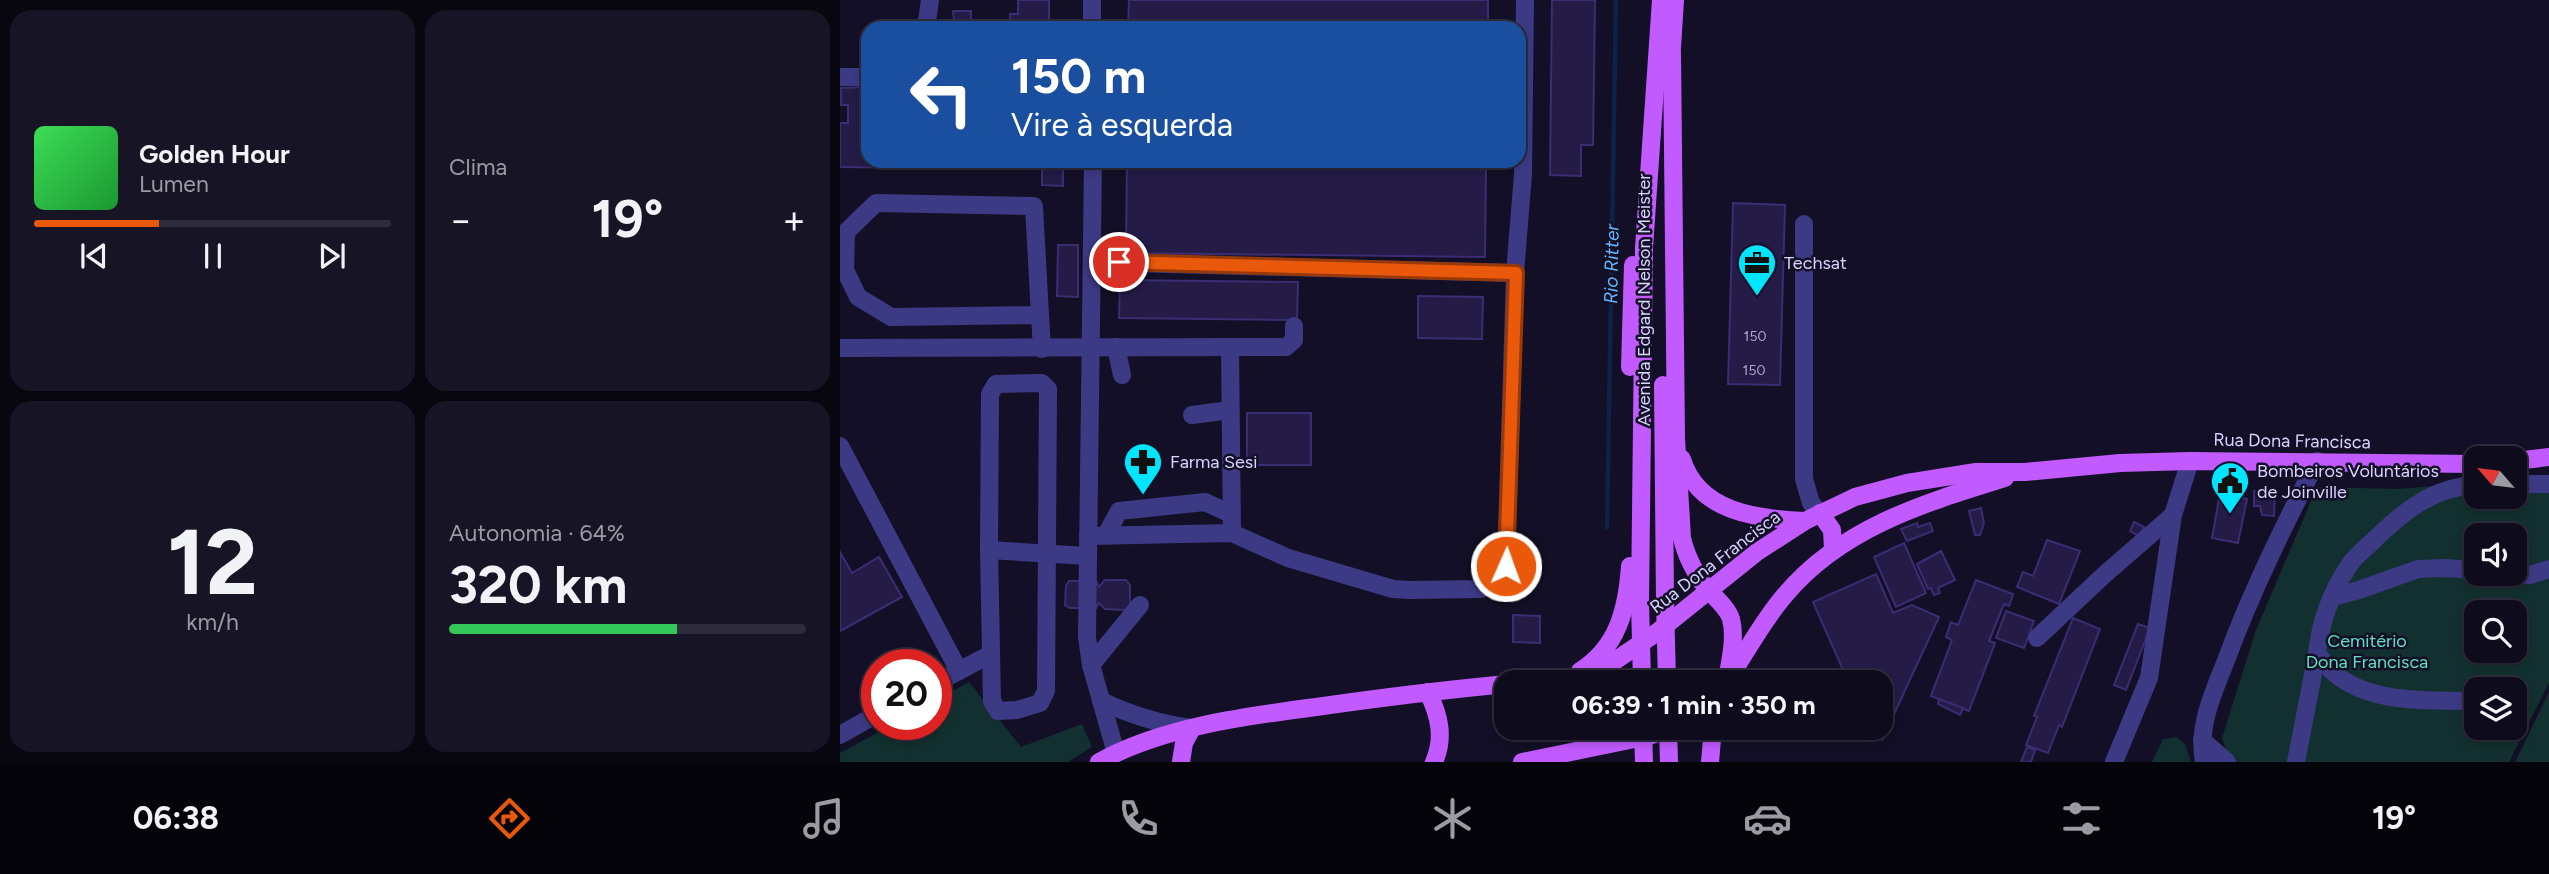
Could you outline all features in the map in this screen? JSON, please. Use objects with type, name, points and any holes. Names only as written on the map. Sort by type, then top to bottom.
[{"type":"main road","name":"Avenida Edgard Nelson Meister","points":[[1642,670],[1642,320],[1661,0]]},
{"type":"main road","name":"Avenida Edgard Nelson Meister","points":[[1667,670],[1663,289],[1675,0]]},
{"type":"main road","points":[[1672,54],[1676,438],[1682,538],[1685,550],[1709,591],[1730,617],[1733,637],[1728,670]]},
{"type":"main road","points":[[1582,670],[1594,662],[1610,643],[1622,619],[1628,590],[1632,519],[1630,294],[1651,144]]},
{"type":"main road","points":[[1676,438],[1685,468],[1695,486],[1715,502],[1768,520],[1812,517],[1832,530],[1833,549]]},
{"type":"main road","points":[[2527,460],[2549,457]]},
{"type":"main road","name":"Rua Dona Francisca","points":[[1601,670],[1656,633],[1757,552],[1812,517],[1855,497],[1906,483],[1976,472],[2025,472],[2109,463],[2317,461],[2464,464]]},
{"type":"main road","name":"Rua Dona Francisca","points":[[1734,670],[1783,597],[1803,574],[1833,549],[1865,530],[1924,504],[2025,472]]},
{"type":"main road","points":[[1099,762],[1192,728],[1240,717],[1494,685]]},
{"type":"main road","points":[[1428,692],[1437,711],[1441,732],[1434,762]]},
{"type":"main road","points":[[1181,762],[1184,743],[1192,728]]},
{"type":"main road","points":[[1524,762],[1630,740]]},
{"type":"main road","points":[[1643,740],[1644,762]]},
{"type":"main road","points":[[1669,740],[1669,762]]},
{"type":"main road","points":[[1710,762],[1712,740]]},
{"type":"street","points":[[927,21],[930,0]]},
{"type":"street","points":[[1092,0],[1092,21]]},
{"type":"street","points":[[1525,0],[1525,21]]},
{"type":"street","points":[[840,77],[861,77]]},
{"type":"street","points":[[1093,168],[1091,348],[1097,536]]},
{"type":"street","points":[[1097,536],[1232,533],[1288,558],[1393,589],[1482,589],[1497,580],[1506,566],[1516,273],[1523,168]]},
{"type":"street","points":[[1040,315],[891,317],[858,297],[845,270],[846,232],[876,203],[1034,205],[1042,349]]},
{"type":"street","points":[[1804,224],[1804,479],[1812,517]]},
{"type":"street","points":[[1093,262],[1516,273]]},
{"type":"street","points":[[840,348],[1286,347],[1294,340],[1294,327]]},
{"type":"street","points":[[1116,347],[1122,375]]},
{"type":"street","points":[[1230,348],[1232,533]]},
{"type":"street","points":[[1042,383],[1048,389],[1046,554],[1046,691],[1040,703],[1017,710],[998,711],[993,707],[989,550],[992,387],[996,384],[1042,383]]},
{"type":"street","points":[[1192,415],[1230,410]]},
{"type":"street","points":[[840,446],[959,671]]},
{"type":"street","points":[[2114,762],[2149,678],[2173,515],[2190,461]]},
{"type":"street","points":[[2204,762],[2202,740],[2213,694],[2250,597],[2317,461]]},
{"type":"street","points":[[2527,484],[2549,484]]},
{"type":"street","points":[[2296,762],[2319,635],[2332,597],[2348,565],[2407,510],[2432,494],[2464,487]]},
{"type":"street","points":[[1117,757],[1091,665],[1087,637],[1087,556],[1097,536],[1119,511],[1205,502],[1231,514]]},
{"type":"street","points":[[2037,638],[2173,515]]},
{"type":"street","points":[[989,550],[1087,556]]},
{"type":"street","points":[[2332,597],[2418,569],[2464,569]]},
{"type":"street","points":[[2527,575],[2549,569]]},
{"type":"street","points":[[1091,665],[1140,605]]},
{"type":"street","points":[[952,675],[991,654]]},
{"type":"street","points":[[2317,654],[2332,672],[2368,692],[2397,697],[2464,700]]},
{"type":"street","points":[[1101,701],[1160,724],[1192,728]]},
{"type":"street","points":[[840,734],[861,723]]},
{"type":"street","points":[[2202,740],[2227,762]]},
{"type":"green space","name":"Cemitério Dona Francisca","points":[[2549,476],[2549,683],[2527,726],[2527,677],[2464,677],[2464,740],[2520,740],[2509,762],[2235,762],[2228,756],[2222,738],[2256,630],[2317,487],[2399,489],[2464,483],[2464,509],[2527,509],[2527,478]]},
{"type":"green space","points":[[969,682],[1021,747],[1082,724],[1092,747],[1068,762],[840,762],[840,753],[864,740],[952,740],[952,691]]},
{"type":"green space","points":[[2549,692],[2549,762],[2515,762]]},
{"type":"green space","points":[[2176,737],[2185,744],[2191,762],[2152,762],[2163,739]]},
{"type":"building","points":[[1018,0],[1049,0],[1049,21],[1010,21],[1010,14],[1018,14]]},
{"type":"building","points":[[1129,0],[1488,0],[1488,21],[1128,21]]},
{"type":"building","points":[[1552,0],[1595,0],[1593,145],[1581,145],[1581,176],[1550,175]]},
{"type":"building","points":[[953,11],[971,11],[971,21],[954,21]]},
{"type":"building","points":[[861,87],[861,167],[840,167],[840,123],[848,123],[848,105],[841,105],[841,88]]},
{"type":"building","points":[[1042,168],[1063,168],[1063,186],[1042,185]]},
{"type":"building","points":[[1127,168],[1486,168],[1485,257],[1126,253]]},
{"type":"building","points":[[1733,203],[1785,205],[1780,385],[1728,384]]},
{"type":"building","points":[[1058,245],[1078,245],[1078,297],[1057,296]]},
{"type":"building","points":[[1120,280],[1298,282],[1297,320],[1119,318]]},
{"type":"building","points":[[1418,296],[1483,297],[1482,339],[1418,338]]},
{"type":"building","points":[[1247,413],[1311,413],[1311,465],[1247,465]]},
{"type":"building","points":[[2275,489],[2274,516],[2262,515],[2260,506],[2254,506],[2254,491]]},
{"type":"building","name":"Bombeiros Voluntários de Joinville","points":[[2220,493],[2247,499],[2238,543],[2212,538]]},
{"type":"building","points":[[1981,508],[1984,523],[1980,535],[1975,535],[1969,511]]},
{"type":"building","points":[[2134,522],[2144,527],[2139,536],[2130,531]]},
{"type":"building","points":[[1917,523],[1918,527],[1930,523],[1933,531],[1907,541],[1901,529]]},
{"type":"building","points":[[2047,540],[2080,551],[2059,604],[2017,587],[2023,572],[2033,576]]},
{"type":"building","points":[[1904,543],[1926,593],[1896,607],[1874,557]]},
{"type":"building","points":[[1941,551],[1955,580],[1938,588],[1940,593],[1934,595],[1931,588],[1928,589],[1917,564]]},
{"type":"building","points":[[840,552],[852,573],[879,557],[902,597],[840,631]]},
{"type":"building","points":[[1876,574],[1893,613],[1912,605],[1939,617],[1893,716],[1893,670],[1843,670],[1813,602]]},
{"type":"building","points":[[1105,580],[1126,580],[1130,585],[1130,605],[1125,610],[1105,609],[1099,603],[1096,608],[1070,608],[1065,605],[1066,586],[1069,581],[1096,581],[1099,587]]},
{"type":"building","points":[[1976,580],[2013,594],[2009,606],[2004,604],[1989,641],[1995,643],[1969,711],[1931,696],[1952,640],[1946,637],[1951,622],[1958,625]]},
{"type":"building","points":[[2006,611],[2034,621],[2024,648],[1996,638]]},
{"type":"building","points":[[1513,615],[1540,616],[1540,643],[1513,642]]},
{"type":"building","points":[[2073,618],[2100,629],[2062,727],[2059,725],[2048,753],[2026,745],[2037,717],[2034,716]]},
{"type":"building","points":[[2138,624],[2150,628],[2126,690],[2114,685]]},
{"type":"building","points":[[1939,699],[1963,708],[1960,715],[1938,704]]},
{"type":"building","points":[[2027,747],[2035,750],[2031,762],[2021,762]]},
{"type":"waterway","name":"Rio Ritter","points":[[1607,528],[1616,0]]},
{"type":"place","name":"Techsat","points":[[1757,297]]},
{"type":"place","name":"Farma Sesi","points":[[1143,496]]},
{"type":"place","name":"Bombeiros Voluntários de Joinville","points":[[2230,515]]},
{"type":"route","points":[[1119,262],[1516,273],[1506,566]]}]
